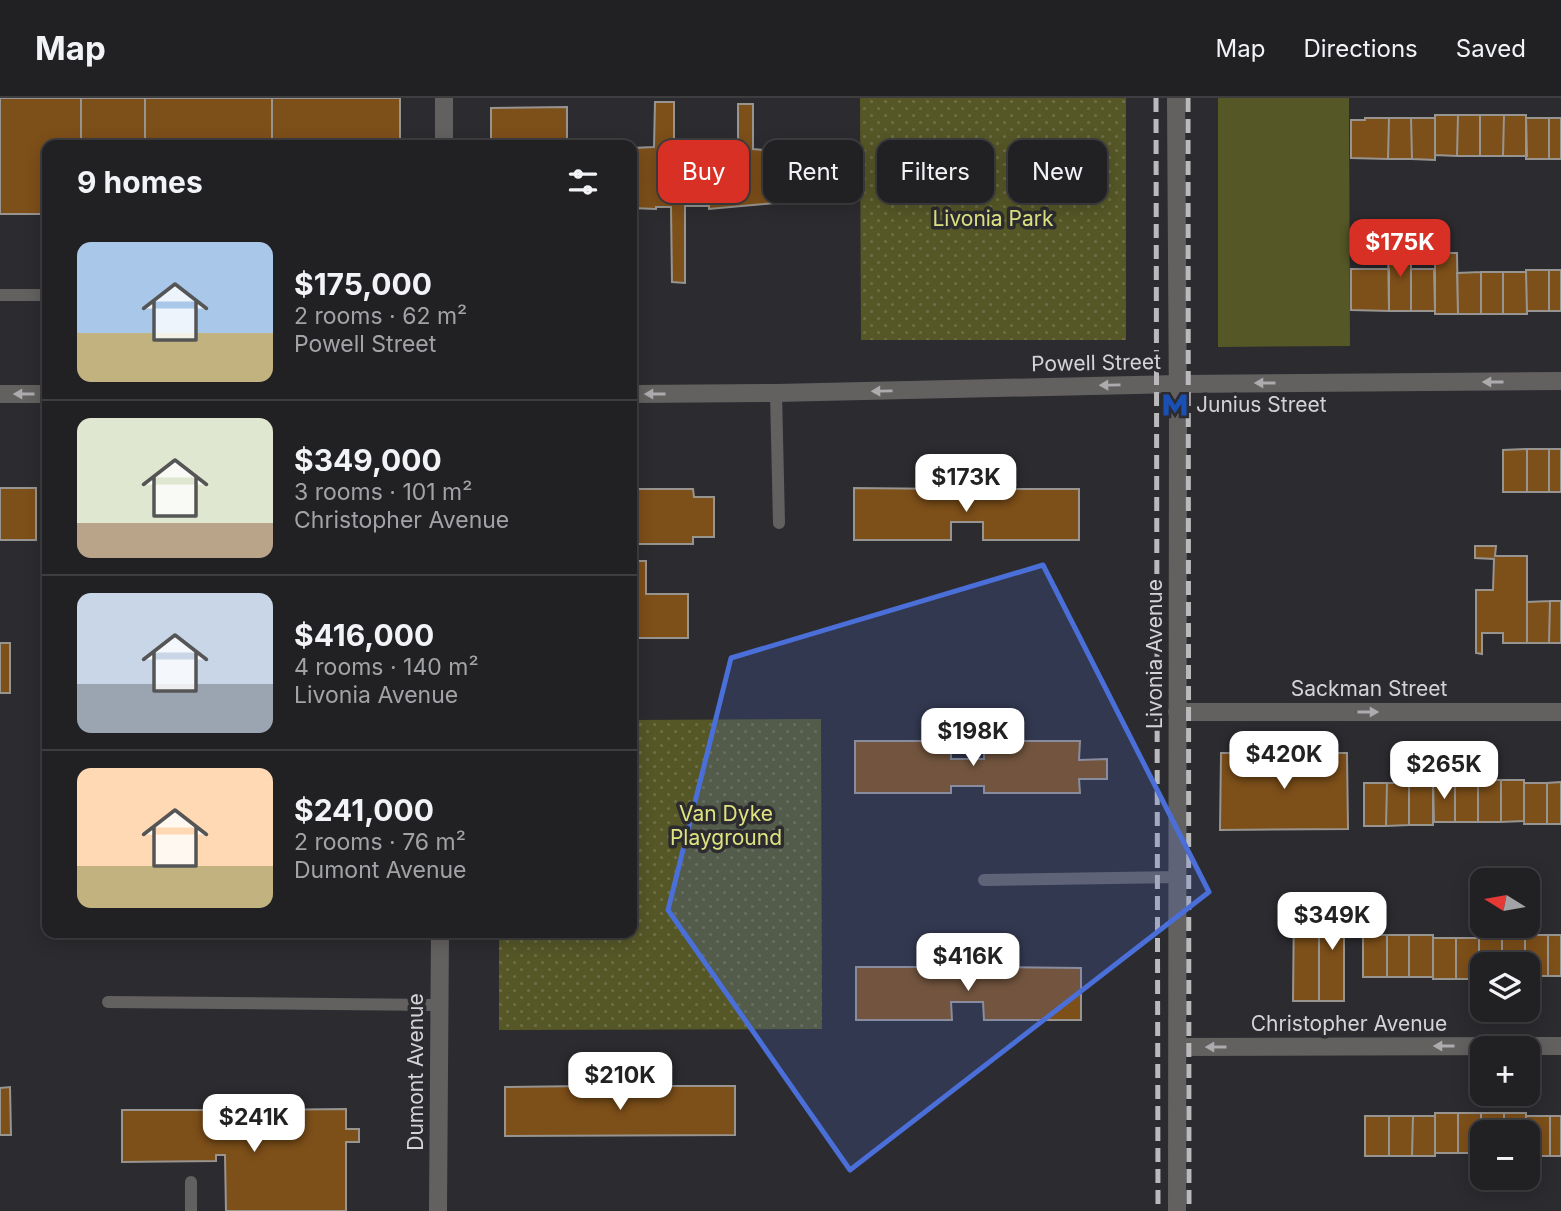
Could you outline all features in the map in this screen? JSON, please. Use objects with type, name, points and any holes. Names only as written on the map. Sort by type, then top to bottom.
[{"type":"street","points":[[444,98],[444,140]]},
{"type":"street","name":"Livonia Avenue","points":[[1176,98],[1177,1211]]},
{"type":"street","name":"Powell Street","points":[[637,394],[1178,384],[1561,381]]},
{"type":"street","points":[[0,394],[42,394]]},
{"type":"street","name":"Sackman Street","points":[[1177,712],[1561,712]]},
{"type":"street","name":"Dumont Avenue","points":[[438,1211],[440,938]]},
{"type":"street","name":"Christopher Avenue","points":[[1178,1047],[1561,1045]]},
{"type":"lane","points":[[0,295],[42,295]]},
{"type":"lane","points":[[776,393],[779,523]]},
{"type":"lane","points":[[984,880],[1178,877]]},
{"type":"lane","points":[[108,1002],[439,1005]]},
{"type":"lane","points":[[191,1182],[191,1211]]},
{"type":"highlighted area","points":[[1043,565],[1209,892],[850,1170],[668,910],[731,658]]},
{"type":"green space","name":"Livonia Park","points":[[860,98],[1126,98],[1126,340],[861,340],[863,140],[860,140]]},
{"type":"green space","points":[[1218,98],[1349,98],[1350,346],[1218,347]]},
{"type":"green space","name":"Van Dyke Playground","points":[[821,719],[822,1029],[499,1030],[499,938],[637,938],[637,720]]},
{"type":"building","points":[[0,98],[81,98],[81,140],[42,140],[42,214],[0,214]]},
{"type":"building","points":[[81,98],[145,98],[145,140],[81,140]]},
{"type":"building","points":[[145,98],[272,98],[272,140],[145,140]]},
{"type":"building","points":[[272,98],[400,98],[400,140],[272,140]]},
{"type":"building","points":[[655,102],[674,102],[674,140],[658,140],[658,203],[749,203],[749,140],[738,140],[738,104],[753,104],[753,149],[763,150],[763,203],[776,203],[709,209],[709,206],[685,206],[685,283],[672,282],[671,207],[637,208],[637,148],[654,147]]},
{"type":"building","points":[[567,107],[567,140],[491,140],[491,108]]},
{"type":"building","points":[[1435,115],[1458,115],[1457,156],[1435,155]]},
{"type":"building","points":[[1458,115],[1480,115],[1480,156],[1457,156]]},
{"type":"building","points":[[1480,115],[1504,115],[1503,156],[1480,156]]},
{"type":"building","points":[[1504,115],[1526,115],[1527,156],[1503,156]]},
{"type":"building","points":[[1389,118],[1388,159],[1351,158],[1351,120]]},
{"type":"building","points":[[1389,118],[1411,118],[1412,159],[1388,159]]},
{"type":"building","points":[[1411,118],[1435,118],[1435,160],[1412,159]]},
{"type":"building","points":[[1526,118],[1549,118],[1549,159],[1526,159]]},
{"type":"building","points":[[1549,118],[1561,118],[1561,159],[1549,159]]},
{"type":"building","points":[[1388,248],[1411,248],[1411,311],[1389,311]]},
{"type":"building","points":[[1435,253],[1457,253],[1458,314],[1435,314]]},
{"type":"building","points":[[1351,269],[1389,269],[1389,311],[1351,310]]},
{"type":"building","points":[[1411,269],[1434,269],[1435,311],[1411,311]]},
{"type":"building","points":[[1526,270],[1549,270],[1549,311],[1527,311]]},
{"type":"building","points":[[1549,270],[1561,270],[1561,311],[1549,311]]},
{"type":"building","points":[[1481,272],[1481,314],[1458,314],[1457,273]]},
{"type":"building","points":[[1481,272],[1503,272],[1503,314],[1481,314]]},
{"type":"building","points":[[1503,272],[1526,272],[1527,314],[1503,314]]},
{"type":"building","points":[[1527,449],[1527,492],[1503,492],[1503,450]]},
{"type":"building","points":[[1527,449],[1549,449],[1549,492],[1527,492]]},
{"type":"building","points":[[1549,449],[1561,449],[1561,492],[1549,492]]},
{"type":"building","points":[[0,488],[36,488],[36,540],[0,540]]},
{"type":"building","points":[[854,488],[951,489],[951,495],[983,496],[983,489],[1079,489],[1079,540],[983,540],[983,522],[951,522],[951,540],[854,540]]},
{"type":"building","points":[[637,489],[693,489],[694,497],[714,497],[714,537],[693,537],[693,544],[637,544]]},
{"type":"building","points":[[1475,546],[1496,546],[1495,556],[1527,556],[1527,643],[1503,643],[1503,633],[1482,633],[1482,654],[1476,653],[1476,590],[1493,590],[1494,559],[1475,558]]},
{"type":"building","points":[[637,561],[646,561],[646,594],[688,594],[688,638],[637,638]]},
{"type":"building","points":[[1550,601],[1549,643],[1527,643],[1527,602]]},
{"type":"building","points":[[1550,601],[1561,601],[1561,643],[1549,643]]},
{"type":"building","points":[[0,643],[10,643],[10,693],[0,693]]},
{"type":"building","points":[[855,741],[951,741],[951,759],[984,759],[984,741],[1080,741],[1079,760],[1107,759],[1107,779],[1079,779],[1080,793],[984,793],[984,786],[951,786],[951,793],[855,793]]},
{"type":"building","points":[[1221,753],[1347,753],[1348,829],[1220,830]]},
{"type":"building","points":[[1433,780],[1455,780],[1455,822],[1434,822]]},
{"type":"building","points":[[1455,780],[1478,780],[1478,822],[1455,822]]},
{"type":"building","points":[[1478,780],[1501,780],[1501,822],[1478,822]]},
{"type":"building","points":[[1501,780],[1524,780],[1524,821],[1501,822]]},
{"type":"building","points":[[1561,782],[1561,824],[1547,824],[1547,783]]},
{"type":"building","points":[[1364,783],[1387,783],[1386,826],[1364,826]]},
{"type":"building","points":[[1387,783],[1409,783],[1409,825],[1386,826]]},
{"type":"building","points":[[1409,783],[1433,783],[1433,825],[1409,825]]},
{"type":"building","points":[[1524,783],[1547,783],[1547,824],[1524,824]]},
{"type":"building","points":[[1294,903],[1319,903],[1319,1001],[1293,1001]]},
{"type":"building","points":[[1319,903],[1344,903],[1344,1001],[1319,1001]]},
{"type":"building","points":[[1363,935],[1387,935],[1387,977],[1363,977]]},
{"type":"building","points":[[1387,935],[1409,935],[1409,977],[1387,977]]},
{"type":"building","points":[[1409,935],[1433,935],[1433,977],[1409,977]]},
{"type":"building","points":[[1548,935],[1548,976],[1540,976],[1540,952],[1525,952],[1525,938]]},
{"type":"building","points":[[1548,935],[1561,935],[1561,976],[1548,976]]},
{"type":"building","points":[[1433,938],[1456,938],[1456,979],[1433,979]]},
{"type":"building","points":[[1456,938],[1479,938],[1479,952],[1470,952],[1470,979],[1456,979]]},
{"type":"building","points":[[1479,938],[1502,938],[1502,952],[1479,952]]},
{"type":"building","points":[[1502,938],[1525,938],[1525,952],[1502,952]]},
{"type":"building","points":[[856,967],[951,967],[952,973],[984,974],[984,967],[1081,968],[1081,1020],[984,1020],[983,1002],[951,1002],[952,1020],[856,1020]]},
{"type":"building","points":[[583,1086],[583,1097],[654,1097],[654,1086],[735,1086],[735,1135],[505,1136],[505,1087]]},
{"type":"building","points":[[10,1087],[11,1135],[0,1135],[0,1088]]},
{"type":"building","points":[[346,1109],[346,1129],[359,1129],[359,1142],[346,1142],[346,1211],[226,1211],[225,1155],[216,1155],[216,1161],[122,1162],[122,1110],[216,1110],[216,1127],[251,1127],[250,1110]]},
{"type":"building","points":[[1435,1113],[1458,1113],[1458,1153],[1435,1153]]},
{"type":"building","points":[[1458,1113],[1481,1113],[1481,1120],[1470,1120],[1470,1153],[1458,1153]]},
{"type":"building","points":[[1481,1113],[1504,1113],[1504,1120],[1481,1120]]},
{"type":"building","points":[[1504,1113],[1526,1113],[1526,1120],[1504,1120]]},
{"type":"building","points":[[1365,1116],[1389,1116],[1389,1156],[1365,1156]]},
{"type":"building","points":[[1389,1116],[1413,1116],[1412,1156],[1389,1156]]},
{"type":"building","points":[[1413,1116],[1435,1116],[1435,1156],[1412,1156]]},
{"type":"building","points":[[1526,1116],[1550,1116],[1550,1156],[1540,1156],[1540,1120],[1526,1120]]},
{"type":"building","points":[[1550,1116],[1561,1116],[1561,1156],[1550,1156]]},
{"type":"railway","points":[[1156,98],[1158,1211]]},
{"type":"railway","points":[[1188,98],[1189,1211]]},
{"type":"place","name":"Junius Street","points":[[1175,405]]}]
